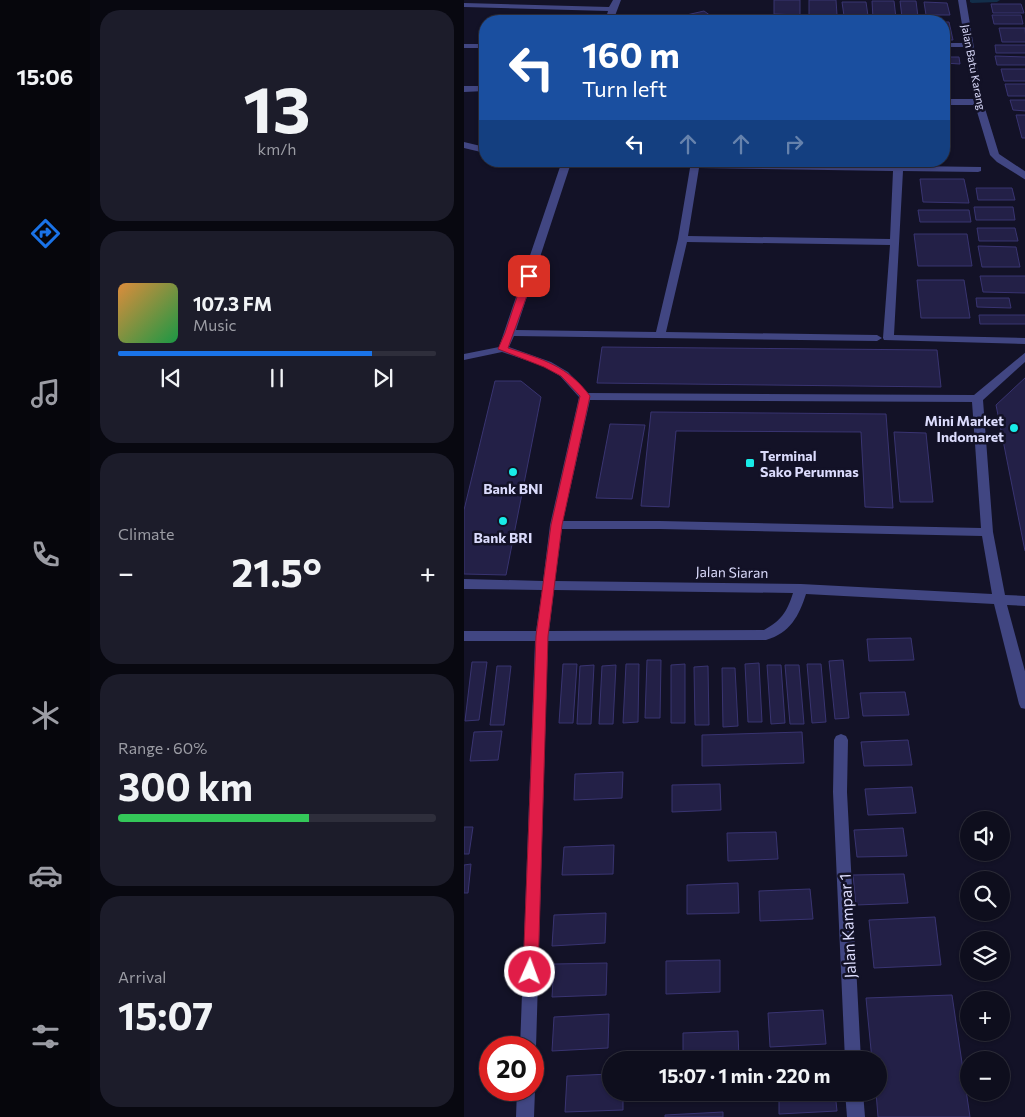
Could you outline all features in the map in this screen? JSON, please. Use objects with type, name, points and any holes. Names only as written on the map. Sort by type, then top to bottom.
[{"type":"street","points":[[610,15],[617,0]]},
{"type":"street","name":"Jalan Batu Karang","points":[[962,0],[979,102],[995,155],[1025,177]]},
{"type":"street","points":[[464,5],[612,9]]},
{"type":"street","points":[[950,45],[969,45]]},
{"type":"street","points":[[464,46],[479,46]]},
{"type":"street","points":[[464,89],[479,90]]},
{"type":"street","points":[[950,102],[979,102]]},
{"type":"street","points":[[464,145],[479,149]]},
{"type":"street","points":[[503,349],[565,167]]},
{"type":"street","points":[[660,336],[683,239],[695,167]]},
{"type":"street","points":[[763,167],[978,170]]},
{"type":"street","points":[[898,169],[888,338],[1025,341]]},
{"type":"street","points":[[683,239],[895,242]]},
{"type":"street","points":[[510,333],[877,338]]},
{"type":"street","points":[[464,357],[503,349],[547,364],[564,374],[585,396],[977,399],[1025,355]]},
{"type":"street","points":[[528,1036],[542,636],[556,525],[585,396]]},
{"type":"street","points":[[977,399],[987,532],[1000,600],[1025,704]]},
{"type":"street","points":[[556,525],[660,525],[987,532]]},
{"type":"street","name":"Jalan Siaran","points":[[464,584],[801,588],[1025,601]]},
{"type":"street","points":[[464,636],[766,635],[780,628],[791,618],[801,588]]},
{"type":"street","name":"Jalan Kampar 1","points":[[841,740],[840,792],[853,1051]]},
{"type":"street","points":[[525,1117],[526,1101]]},
{"type":"street","points":[[855,1101],[856,1117]]},
{"type":"building","points":[[774,0],[800,0],[800,15],[774,14]]},
{"type":"building","points":[[809,0],[836,0],[837,15],[809,15]]},
{"type":"building","points":[[872,1],[894,1],[896,15],[873,15]]},
{"type":"building","points":[[900,1],[916,1],[918,15],[902,15]]},
{"type":"building","points":[[842,2],[866,2],[868,15],[844,15]]},
{"type":"building","points":[[924,2],[947,3],[950,15],[926,15]]},
{"type":"building","points":[[991,4],[1021,4],[1024,13],[993,13]]},
{"type":"building","points":[[704,11],[710,15],[686,15]]},
{"type":"building","points":[[992,15],[1021,15],[1023,24],[994,24]]},
{"type":"building","points":[[950,26],[953,40],[950,40]]},
{"type":"building","points":[[999,28],[1025,28],[1026,42],[1002,42]]},
{"type":"building","points":[[995,45],[1026,45],[1026,53],[996,53]]},
{"type":"building","points":[[995,56],[1026,57],[1026,65],[997,65]]},
{"type":"building","points":[[950,57],[959,57],[960,64],[950,63]]},
{"type":"building","points":[[1001,69],[1026,69],[1026,81],[1004,81]]},
{"type":"building","points":[[1005,84],[1026,84],[1026,96],[1008,96]]},
{"type":"building","points":[[1010,100],[1026,100],[1026,111],[1013,110]]},
{"type":"building","points":[[1016,115],[1026,115],[1026,138],[1022,138]]},
{"type":"building","points":[[920,179],[964,179],[969,203],[923,202]]},
{"type":"building","points":[[976,188],[1012,188],[1015,200],[978,200]]},
{"type":"building","points":[[974,207],[1013,207],[1015,220],[976,220]]},
{"type":"building","points":[[918,210],[969,210],[971,222],[920,222]]},
{"type":"building","points":[[977,228],[1015,228],[1018,241],[979,241]]},
{"type":"building","points":[[914,234],[967,234],[972,266],[918,266]]},
{"type":"building","points":[[978,246],[1016,247],[1020,267],[982,267]]},
{"type":"building","points":[[980,276],[1026,276],[1026,293],[983,292]]},
{"type":"building","points":[[917,280],[964,280],[970,318],[921,318]]},
{"type":"building","points":[[976,298],[1009,298],[1011,308],[977,307]]},
{"type":"building","points":[[979,315],[1026,315],[1026,324],[980,324]]},
{"type":"building","points":[[602,347],[937,350],[941,387],[597,383]]},
{"type":"building","points":[[1026,377],[1026,551],[1025,551],[996,405]]},
{"type":"building","points":[[495,381],[521,381],[541,397],[506,575],[464,574],[464,510]]},
{"type":"building","points":[[651,412],[886,414],[893,508],[865,507],[861,432],[676,431],[669,507],[641,506]]},
{"type":"building","points":[[610,424],[645,425],[632,499],[596,498]]},
{"type":"building","points":[[894,432],[926,433],[933,502],[900,502]]},
{"type":"building","points":[[911,638],[914,660],[869,661],[867,639]]},
{"type":"building","points":[[647,660],[661,660],[660,718],[645,718]]},
{"type":"building","points":[[843,660],[849,718],[835,719],[829,661]]},
{"type":"building","points":[[472,662],[487,662],[479,720],[465,721]]},
{"type":"building","points":[[759,663],[762,722],[748,722],[745,664]]},
{"type":"building","points":[[563,664],[577,664],[573,723],[559,723]]},
{"type":"building","points":[[626,664],[639,664],[638,722],[623,723]]},
{"type":"building","points":[[685,664],[685,723],[671,723],[671,665]]},
{"type":"building","points":[[807,664],[821,664],[826,722],[812,723]]},
{"type":"building","points":[[594,665],[591,724],[577,724],[580,666]]},
{"type":"building","points":[[616,665],[613,724],[599,724],[602,666]]},
{"type":"building","points":[[767,665],[781,665],[785,723],[771,724]]},
{"type":"building","points":[[785,665],[799,665],[804,724],[790,724]]},
{"type":"building","points":[[497,666],[511,666],[504,725],[490,725]]},
{"type":"building","points":[[708,666],[709,725],[695,725],[694,667]]},
{"type":"building","points":[[722,668],[735,668],[738,726],[723,727]]},
{"type":"building","points":[[905,692],[909,715],[863,716],[860,693]]},
{"type":"building","points":[[502,731],[498,760],[470,761],[474,732]]},
{"type":"building","points":[[802,732],[804,763],[702,766],[702,735]]},
{"type":"building","points":[[908,740],[912,765],[864,766],[861,742]]},
{"type":"building","points":[[623,772],[622,798],[574,800],[575,774]]},
{"type":"building","points":[[720,784],[721,810],[672,812],[672,785]]},
{"type":"building","points":[[912,787],[916,813],[868,815],[865,789]]},
{"type":"building","points":[[464,827],[473,827],[469,854],[464,854]]},
{"type":"building","points":[[903,828],[907,856],[857,857],[854,830]]},
{"type":"building","points":[[776,832],[778,859],[728,861],[727,833]]},
{"type":"building","points":[[614,845],[613,874],[562,875],[564,847]]},
{"type":"building","points":[[471,864],[468,893],[464,893],[464,865]]},
{"type":"building","points":[[904,874],[908,903],[856,905],[853,875]]},
{"type":"building","points":[[738,883],[739,913],[687,914],[687,885]]},
{"type":"building","points":[[810,889],[813,919],[760,921],[759,891]]},
{"type":"building","points":[[606,913],[605,943],[552,946],[554,915]]},
{"type":"building","points":[[935,917],[941,965],[874,968],[869,920]]},
{"type":"building","points":[[720,960],[720,992],[666,994],[666,961]]},
{"type":"building","points":[[607,963],[606,995],[552,997],[554,964]]},
{"type":"building","points":[[952,995],[960,1051],[960,1101],[968,1101],[970,1117],[878,1117],[877,1101],[887,1101],[887,1051],[871,1051],[866,998]]},
{"type":"building","points":[[823,1010],[826,1044],[770,1047],[768,1013]]},
{"type":"building","points":[[609,1014],[608,1048],[552,1051],[554,1017]]},
{"type":"building","points":[[738,1031],[739,1051],[683,1051],[683,1033]]},
{"type":"building","points":[[602,1074],[602,1101],[623,1101],[623,1110],[565,1112],[567,1076]]},
{"type":"building","points":[[779,1101],[836,1101],[837,1111],[779,1114]]},
{"type":"building","points":[[723,1112],[723,1117],[665,1117],[665,1115]]},
{"type":"waterway","points":[[972,1],[997,0]]},
{"type":"place","name":"Mini Market Indomaret","points":[[1014,428]]},
{"type":"place","name":"Terminal Sako Perumnas","points":[[750,463]]},
{"type":"place","name":"Bank BNI","points":[[513,472]]},
{"type":"place","name":"Bank BRI","points":[[503,521]]},
{"type":"route","points":[[529,276],[503,349],[547,364],[564,374],[585,396],[556,525],[542,636],[530,972]]}]
